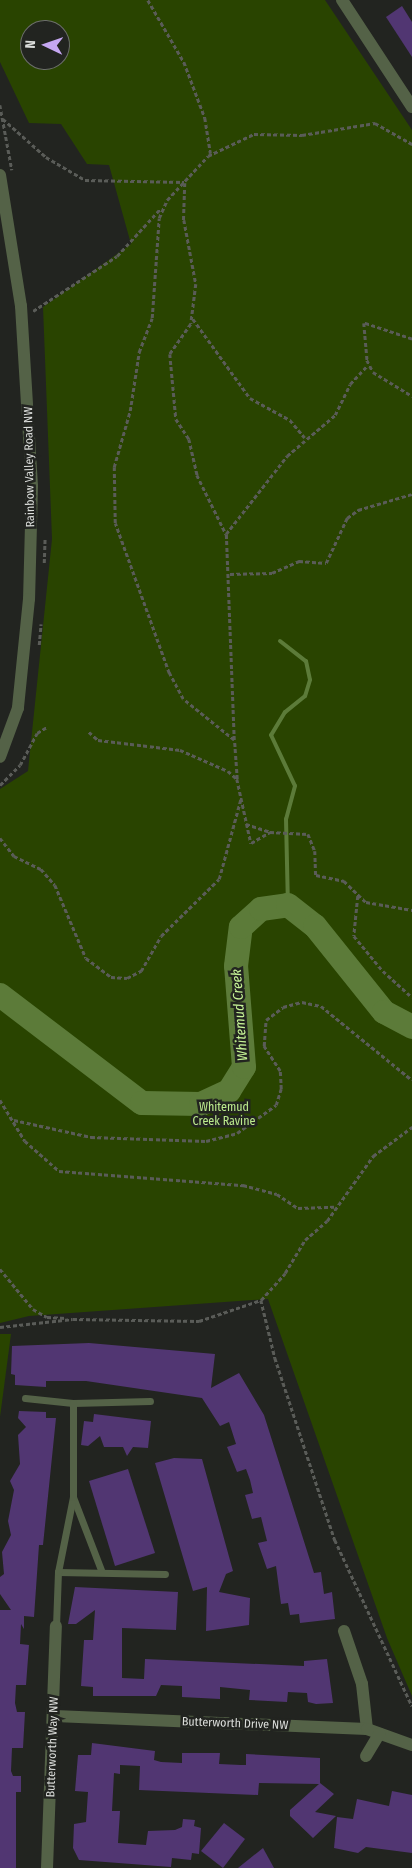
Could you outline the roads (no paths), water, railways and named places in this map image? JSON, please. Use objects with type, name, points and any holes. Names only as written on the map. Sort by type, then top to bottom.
[{"type":"street","points":[[346,1],[412,107]]},
{"type":"street","name":"Rainbow Valley Road NW","points":[[0,175],[21,306],[32,486],[29,599],[18,708],[0,757]]},
{"type":"street","name":"Butterworth Way NW","points":[[47,1868],[55,1716],[56,1626]]},
{"type":"street","points":[[344,1630],[362,1684],[373,1732],[366,1756]]},
{"type":"street","name":"Butterworth Drive NW","points":[[55,1716],[373,1732],[412,1745]]},
{"type":"lane","points":[[25,1398],[73,1403],[150,1401]]},
{"type":"lane","points":[[56,1626],[58,1572],[73,1497],[73,1403]]},
{"type":"lane","points":[[73,1497],[101,1570]]},
{"type":"lane","points":[[58,1572],[101,1570],[165,1574]]},
{"type":"waterway","points":[[280,641],[306,661],[310,680],[305,696],[285,712],[271,735],[295,786],[286,819],[288,905]]},
{"type":"waterway","name":"Whitemud Creek","points":[[0,995],[142,1103],[201,1104],[229,1091],[244,1067],[236,966],[241,927],[261,909],[288,905],[315,926],[384,1012],[412,1027]]},
{"type":"park label","name":"Whitemud Creek Ravine","points":[[224,1115]]}]
